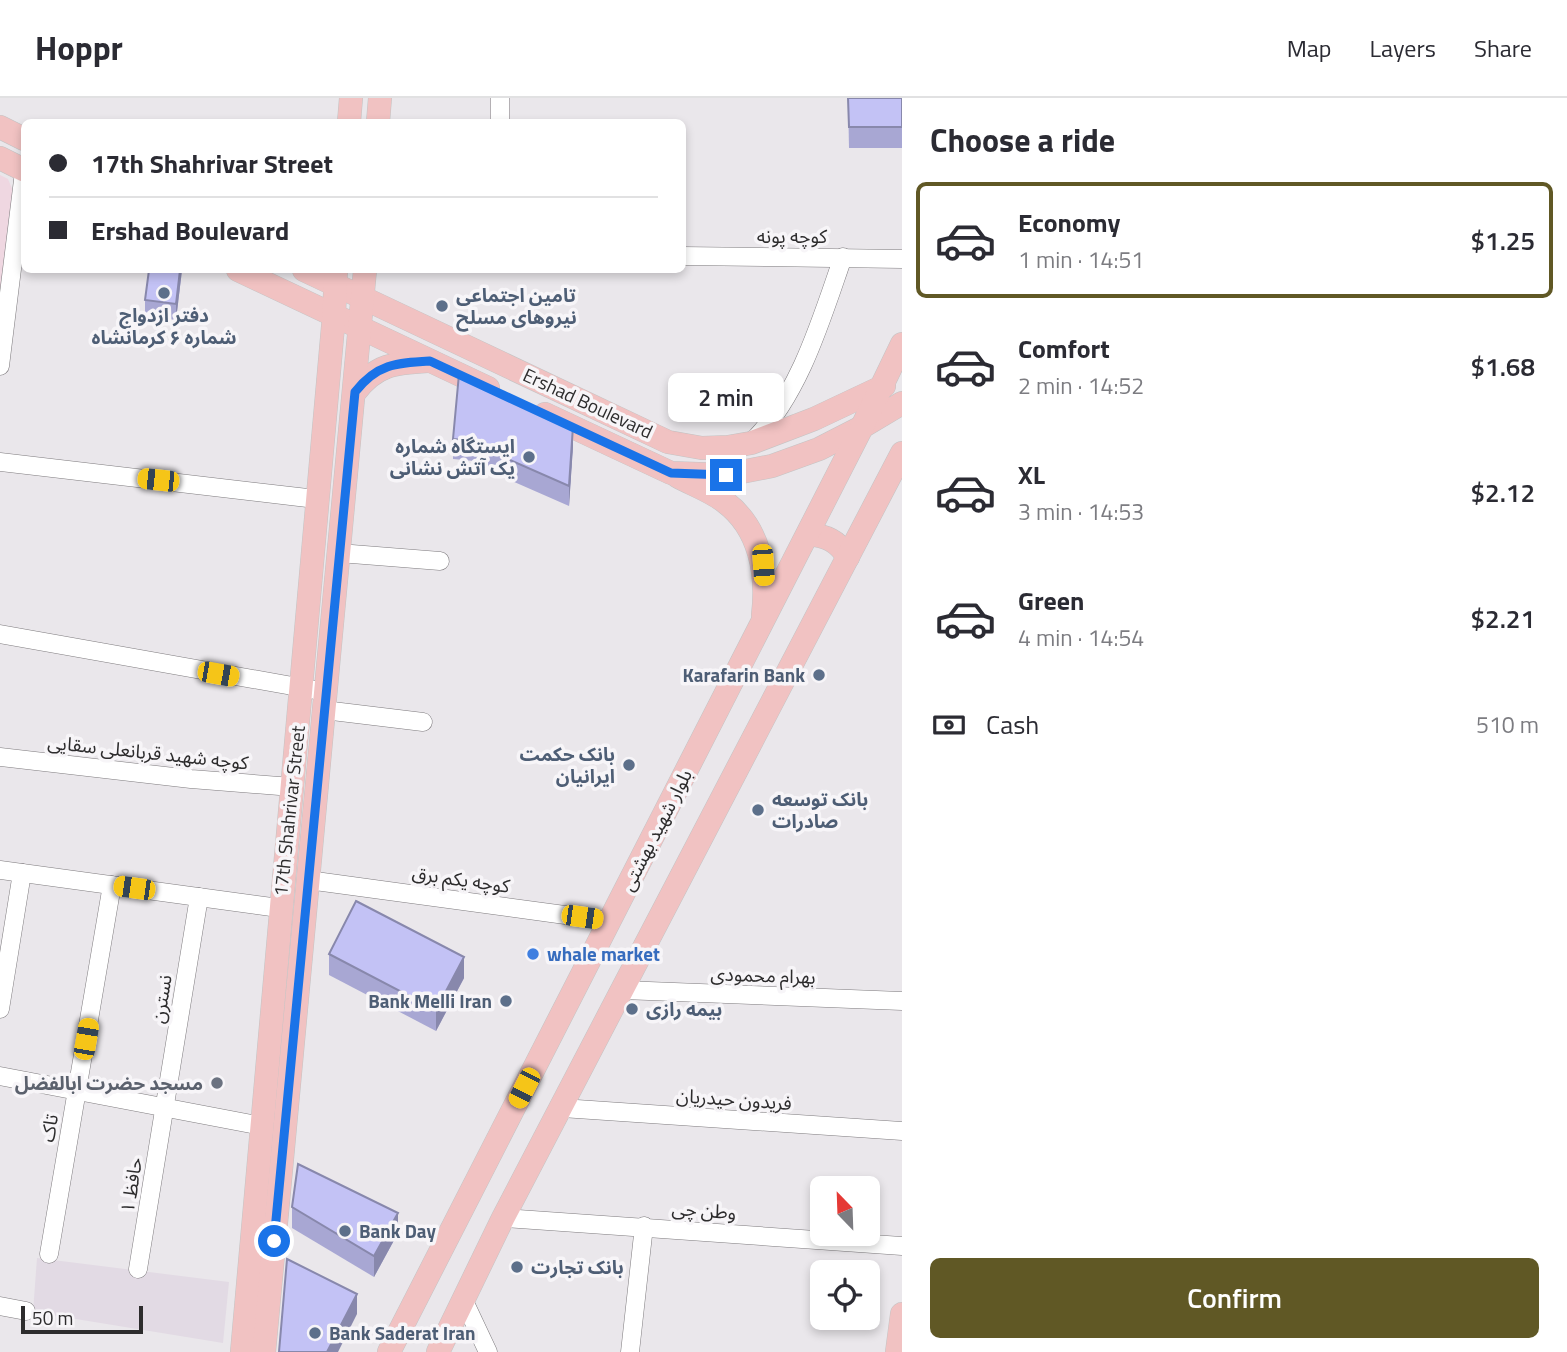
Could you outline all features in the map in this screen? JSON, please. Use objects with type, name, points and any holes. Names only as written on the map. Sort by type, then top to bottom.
[{"type":"main road","points":[[349,119],[351,98]]},
{"type":"main road","points":[[378,119],[380,98]]},
{"type":"main road","points":[[0,127],[21,138]]},
{"type":"main road","points":[[0,158],[21,169]]},
{"type":"main road","name":"Ershad Boulevard","points":[[245,273],[671,473],[726,475],[762,468],[818,449],[902,403]]},
{"type":"main road","name":"Ershad Boulevard","points":[[317,273],[335,277],[362,297],[668,442],[702,448],[751,443],[814,419],[902,376]]},
{"type":"main road","name":"17th Shahrivar Street","points":[[264,1352],[365,273]]},
{"type":"main road","name":"17th Shahrivar Street","points":[[242,1352],[279,908],[334,314],[335,277]]},
{"type":"main road","name":"بلوار شهید بهشتی","points":[[389,1352],[902,344]]},
{"type":"main road","points":[[355,392],[367,376],[381,368],[401,363],[430,361]]},
{"type":"main road","points":[[526,405],[550,385]]},
{"type":"main road","points":[[438,1352],[503,1217],[902,453]]},
{"type":"main road","points":[[671,473],[725,502],[754,536],[763,565],[765,597],[761,624]]},
{"type":"main road","points":[[807,534],[832,539],[848,556]]},
{"type":"main road","points":[[899,1351],[902,1314]]},
{"type":"street","points":[[500,98],[500,119]]},
{"type":"street","points":[[0,366],[21,195]]},
{"type":"street","name":"کوچه پونه","points":[[686,256],[902,259]]},
{"type":"street","points":[[751,443],[768,425],[810,351],[843,257]]},
{"type":"street","points":[[0,462],[316,499]]},
{"type":"street","points":[[339,553],[440,561]]},
{"type":"street","points":[[0,634],[300,688],[325,701],[423,722]]},
{"type":"street","name":"کوچه شهید قربانعلی سقایی","points":[[0,757],[292,788]]},
{"type":"street","points":[[0,870],[279,908]]},
{"type":"street","points":[[0,1009],[22,873]]},
{"type":"street","name":"کوچه یکم برق","points":[[308,880],[610,921]]},
{"type":"street","name":"تاک","points":[[50,1254],[112,885]]},
{"type":"street","name":"نسترن","points":[[165,1107],[200,897]]},
{"type":"street","name":"بهرام محمودی","points":[[623,990],[902,1001]]},
{"type":"street","points":[[0,1076],[262,1126]]},
{"type":"street","name":"حافظ ۱","points":[[138,1269],[165,1107]]},
{"type":"street","name":"فریدون حیدریان","points":[[562,1108],[902,1131]]},
{"type":"street","name":"وطن چی","points":[[503,1217],[902,1246]]},
{"type":"street","points":[[630,1352],[644,1226]]},
{"type":"street","points":[[464,1301],[488,1352]]},
{"type":"street","points":[[0,1306],[26,1311]]},
{"type":"shaded area","points":[[0,175],[8,179],[15,196],[0,305]]},
{"type":"shaded area","points":[[37,1258],[229,1282],[223,1343],[33,1312]]},
{"type":"building","points":[[848,98],[902,98],[902,127],[849,127]]},
{"type":"building","points":[[149,273],[180,273],[176,304],[145,300]]},
{"type":"building","points":[[459,374],[573,426],[569,486],[485,449],[485,442],[453,439]]},
{"type":"building","points":[[356,901],[464,957],[436,1010],[329,954]]},
{"type":"building","points":[[298,1164],[398,1213],[374,1256],[292,1207]]},
{"type":"building","name":"Bank Saderat Iran","points":[[287,1259],[357,1294],[327,1352],[279,1352]]},
{"type":"place","name":"دفتر ازدواج شماره ۶ کرمانشاه","points":[[164,293]]},
{"type":"place","name":"تامین اجتماعی نیروهای مسلح","points":[[442,306]]},
{"type":"place","name":"ایستگاه شماره یک آتش نشانی","points":[[529,457]]},
{"type":"place","name":"Karafarin Bank","points":[[819,675]]},
{"type":"place","name":"بانک حکمت ایرانیان","points":[[629,765]]},
{"type":"place","name":"بانک توسعه صادرات","points":[[758,810]]},
{"type":"place","name":"whale market","points":[[533,954]]},
{"type":"place","name":"Bank Melli Iran","points":[[506,1001]]},
{"type":"place","name":"بیمه رازی","points":[[632,1009]]},
{"type":"place","name":"مسجد حضرت ابالفضل","points":[[217,1083]]},
{"type":"place","name":"Bank Day","points":[[345,1231]]},
{"type":"place","name":"بانک تجارت","points":[[517,1267]]},
{"type":"place","name":"Bank Saderat Iran","points":[[315,1333]]},
{"type":"route","points":[[274,1241],[355,392],[367,376],[381,368],[401,363],[430,361],[671,473],[726,475]]}]
